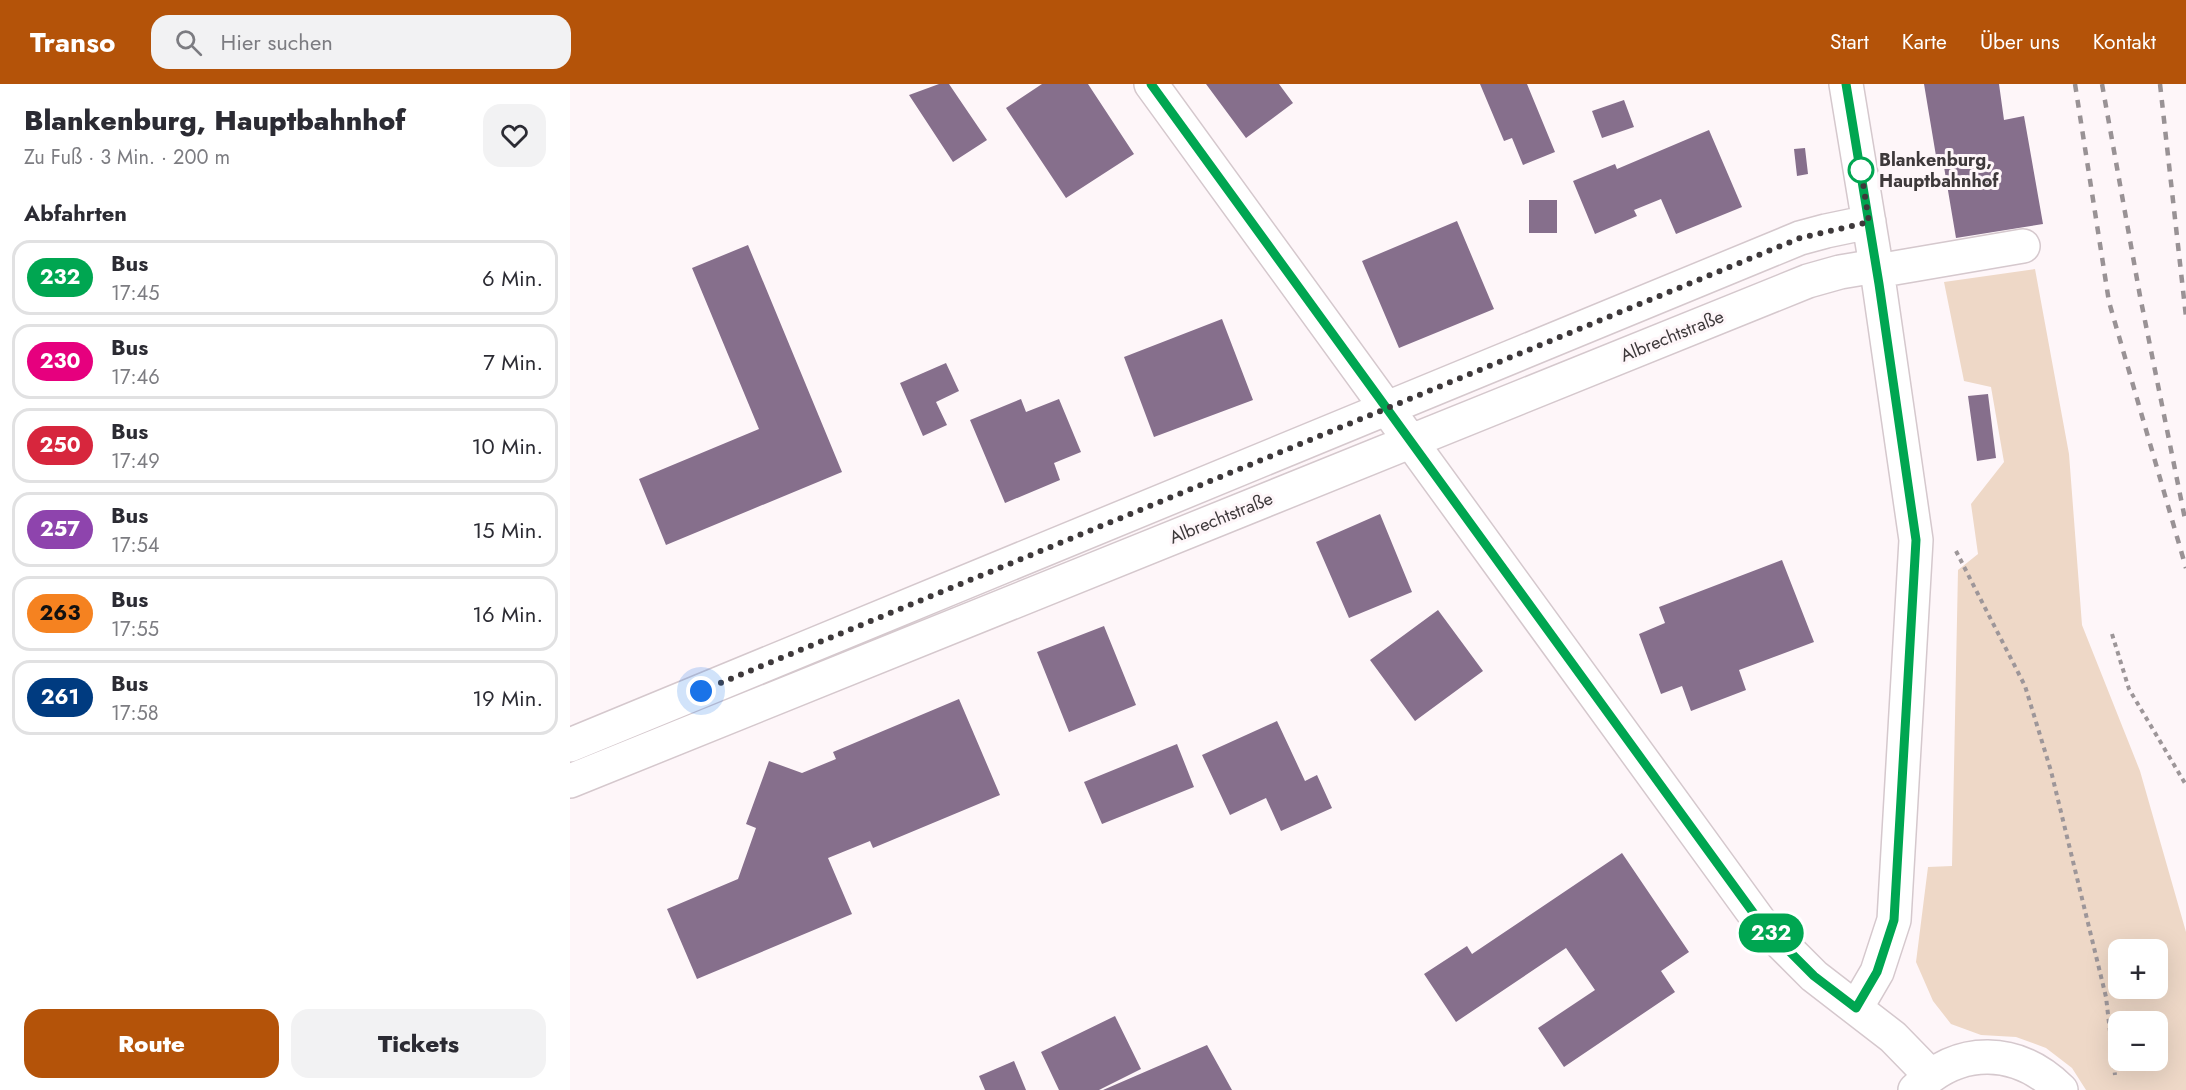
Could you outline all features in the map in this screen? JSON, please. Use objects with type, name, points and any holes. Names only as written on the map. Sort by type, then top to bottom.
[{"type":"street","points":[[1151,84],[1760,922],[1814,976],[1893,1036],[1923,1083],[1945,1067],[1960,1061],[1992,1057],[2024,1064],[2038,1071],[2061,1090]]},
{"type":"street","points":[[1846,84],[1916,540],[1894,920],[1877,972],[1856,1008]]},
{"type":"street","points":[[570,746],[1800,238],[1869,222]]},
{"type":"street","name":"Albrechtstraße","points":[[570,781],[1808,281],[1840,272],[2023,246]]},
{"type":"path","points":[[1955,549],[2025,686],[2051,771],[2106,997],[2115,1075]]},
{"type":"path","points":[[2112,634],[2129,689],[2186,785]]},
{"type":"shaded area","points":[[2035,269],[2069,454],[2082,625],[2140,771],[2186,932],[2186,1090],[2086,1090],[2072,1068],[2046,1048],[2016,1037],[1981,1035],[1951,1024],[1933,1001],[1916,962],[1928,867],[1952,866],[1958,570],[1978,554],[1971,504],[2004,462],[1991,387],[1964,381],[1944,282]]},
{"type":"building","points":[[939,84],[949,84],[987,140],[953,162],[909,95]]},
{"type":"building","points":[[1042,84],[1088,84],[1134,154],[1066,198],[1006,108]]},
{"type":"building","points":[[1206,84],[1279,84],[1293,103],[1246,138]]},
{"type":"building","points":[[1480,84],[1527,84],[1555,152],[1523,165],[1512,138],[1504,141]]},
{"type":"building","points":[[1924,84],[1999,84],[2004,120],[2024,116],[2043,224],[1956,238],[1942,155],[1936,156]]},
{"type":"building","points":[[1624,100],[1634,127],[1602,138],[1592,111]]},
{"type":"building","points":[[1709,130],[1742,207],[1676,234],[1661,199],[1634,210],[1637,216],[1595,234],[1573,181],[1615,164],[1617,169]]},
{"type":"building","points":[[1805,148],[1808,174],[1797,176],[1794,149]]},
{"type":"building","points":[[1529,200],[1557,200],[1557,233],[1529,233]]},
{"type":"building","points":[[1457,221],[1494,309],[1399,348],[1362,261]]},
{"type":"building","points":[[748,245],[842,472],[666,545],[639,479],[759,429],[692,268]]},
{"type":"building","points":[[1222,319],[1253,400],[1154,437],[1124,357]]},
{"type":"building","points":[[946,363],[959,391],[936,402],[947,425],[923,436],[900,383]]},
{"type":"building","points":[[1988,394],[1996,458],[1977,461],[1968,396]]},
{"type":"building","points":[[1021,399],[1026,412],[1059,399],[1081,452],[1054,463],[1060,480],[1005,503],[970,420]]},
{"type":"building","points":[[1380,514],[1412,592],[1349,618],[1316,542]]},
{"type":"building","points":[[1782,560],[1814,642],[1739,670],[1746,690],[1691,711],[1682,686],[1661,694],[1639,634],[1665,623],[1659,607]]},
{"type":"building","points":[[1438,610],[1483,671],[1415,721],[1370,660]]},
{"type":"building","points":[[1104,626],[1136,705],[1069,732],[1037,652]]},
{"type":"building","points":[[959,699],[1000,795],[873,848],[870,841],[828,858],[852,914],[697,979],[667,909],[738,879],[756,828],[746,824],[769,761],[802,773],[836,759],[833,752]]},
{"type":"building","points":[[1277,721],[1305,781],[1317,775],[1332,808],[1281,831],[1266,798],[1230,815],[1202,755]]},
{"type":"building","points":[[1177,744],[1194,787],[1102,824],[1084,782]]},
{"type":"building","points":[[1622,853],[1689,952],[1661,971],[1675,992],[1564,1067],[1538,1028],[1595,990],[1566,948],[1456,1022],[1424,974],[1467,946],[1472,954]]},
{"type":"building","points":[[1115,1016],[1141,1069],[1099,1090],[1059,1090],[1041,1052]]},
{"type":"building","points":[[1207,1045],[1232,1090],[1103,1090]]},
{"type":"building","points":[[1014,1061],[1026,1090],[985,1090],[979,1076]]},
{"type":"railway","points":[[2075,84],[2109,302],[2186,568]]},
{"type":"railway","points":[[2102,84],[2140,296],[2186,524]]},
{"type":"railway","points":[[2160,84],[2186,317]]},
{"type":"bus line","name":"232","points":[[1151,84],[1760,922],[1814,976],[1856,1008],[1877,972],[1894,920],[1916,540],[1879,284],[1846,84]]},
{"type":"place","name":"Blankenburg, Hauptbahnhof","points":[[1861,170]]},
{"type":"route","points":[[701,691],[1800,238],[1869,222],[1861,170]]}]
